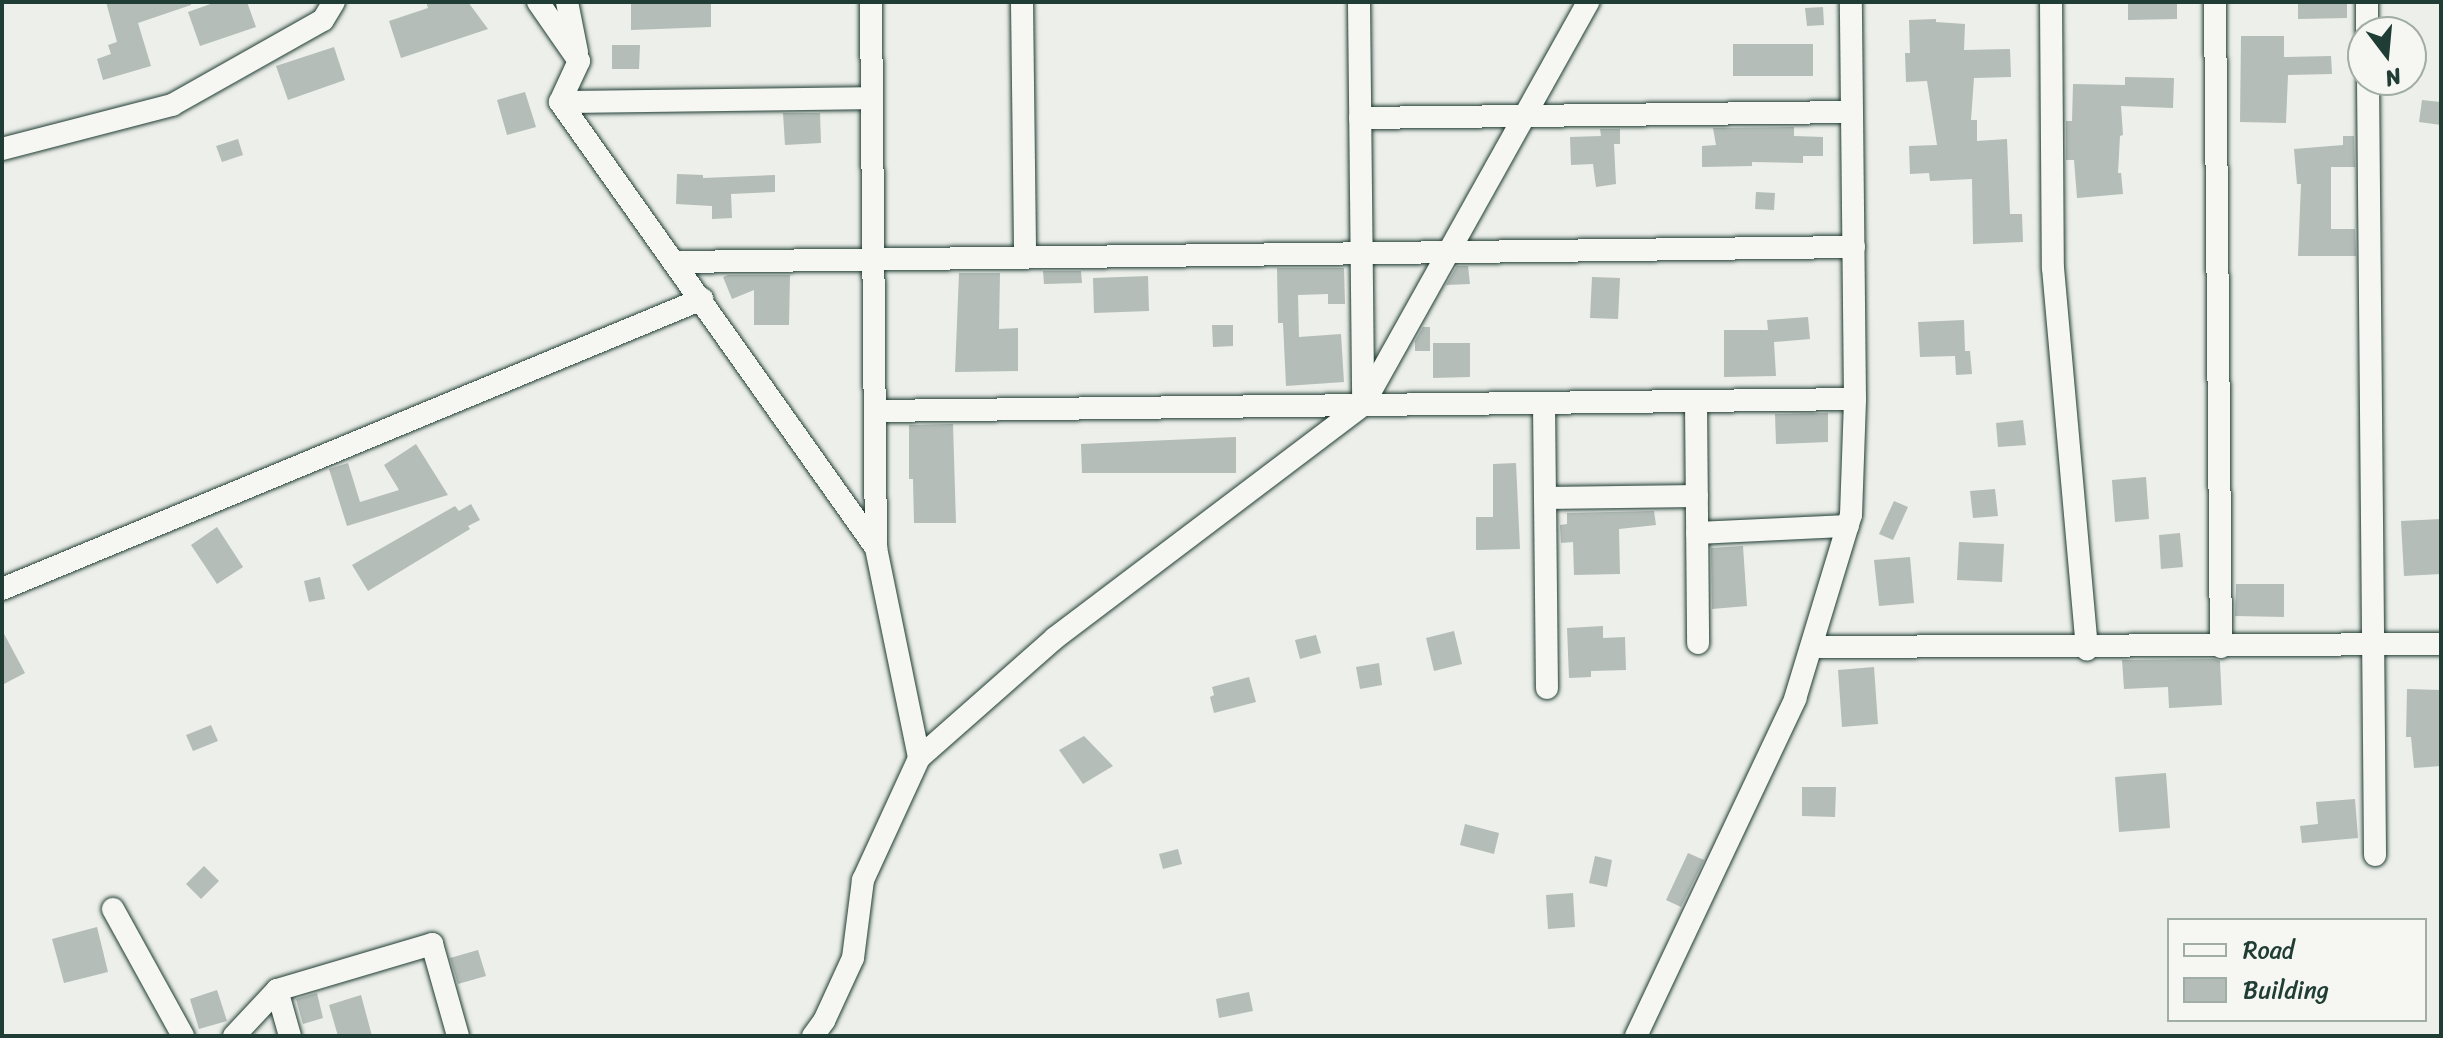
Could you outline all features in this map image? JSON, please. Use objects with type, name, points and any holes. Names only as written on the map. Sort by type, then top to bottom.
[{"type":"street","points":[[2,149],[172,105],[323,20],[334,2]]},
{"type":"street","points":[[538,2],[579,61]]},
{"type":"street","points":[[560,102],[579,61],[567,2]]},
{"type":"street","points":[[871,2],[876,548],[919,758]]},
{"type":"street","points":[[1022,2],[1025,257]]},
{"type":"street","points":[[1359,2],[1363,405]]},
{"type":"street","points":[[816,1035],[853,958],[863,880],[919,758],[1055,638],[1363,405],[1588,2]]},
{"type":"street","points":[[1636,1036],[1795,699],[1848,526],[1855,399],[1851,2]]},
{"type":"street","points":[[2051,2],[2053,268],[2087,649]]},
{"type":"street","points":[[2215,2],[2221,647]]},
{"type":"street","points":[[2368,96],[2375,855]]},
{"type":"street","points":[[560,102],[872,98]]},
{"type":"street","points":[[560,102],[876,548]]},
{"type":"street","points":[[1360,118],[1852,112]]},
{"type":"street","points":[[676,262],[1854,247]]},
{"type":"street","points":[[2,589],[702,299]]},
{"type":"street","points":[[875,411],[1855,399]]},
{"type":"street","points":[[1696,401],[1698,643]]},
{"type":"street","points":[[1544,403],[1547,688]]},
{"type":"street","points":[[1545,498],[1697,496]]},
{"type":"street","points":[[1697,533],[1848,526]]},
{"type":"street","points":[[1812,647],[2087,649],[2441,644]]},
{"type":"street","points":[[113,909],[183,1036]]},
{"type":"street","points":[[234,1036],[277,990],[432,944],[458,1036]]},
{"type":"street","points":[[277,990],[290,1036]]},
{"type":"building","points":[[106,2],[191,2],[191,5],[138,23],[151,66],[103,80],[97,59],[111,54],[108,45],[117,42]]},
{"type":"building","points":[[216,2],[247,2],[256,27],[200,46],[188,12]]},
{"type":"building","points":[[426,2],[468,2],[488,29],[401,58],[389,21],[428,8]]},
{"type":"building","points":[[631,2],[711,2],[711,27],[631,30]]},
{"type":"building","points":[[2128,2],[2177,2],[2177,19],[2128,20]]},
{"type":"building","points":[[2298,2],[2347,2],[2347,18],[2298,19]]},
{"type":"building","points":[[1823,7],[1824,25],[1807,26],[1805,8]]},
{"type":"building","points":[[1936,19],[1936,22],[1965,24],[1964,50],[2010,49],[2011,77],[1974,78],[1971,120],[1977,120],[1977,141],[2007,139],[2010,214],[2022,214],[2023,242],[1973,244],[1972,179],[1930,181],[1929,173],[1910,174],[1909,146],[1937,145],[1927,81],[1906,82],[1905,53],[1910,53],[1909,20]]},
{"type":"building","points":[[2241,36],[2284,36],[2284,57],[2331,56],[2332,74],[2288,75],[2286,123],[2240,122]]},
{"type":"building","points":[[1733,44],[1813,44],[1813,76],[1733,76]]},
{"type":"building","points":[[612,45],[640,45],[639,69],[612,69]]},
{"type":"building","points":[[334,47],[345,80],[288,100],[276,66]]},
{"type":"building","points":[[2125,77],[2174,78],[2173,108],[2121,106],[2123,135],[2120,136],[2118,173],[2121,173],[2123,194],[2077,198],[2074,160],[2066,160],[2066,121],[2072,121],[2073,84],[2125,85]]},
{"type":"building","points":[[525,92],[536,127],[507,135],[497,100]]},
{"type":"building","points":[[2422,100],[2441,102],[2441,125],[2419,122]]},
{"type":"building","points":[[783,113],[820,113],[821,143],[785,145]]},
{"type":"building","points":[[1794,127],[1794,136],[1823,137],[1823,156],[1803,156],[1803,163],[1752,162],[1752,166],[1702,167],[1702,146],[1716,145],[1713,128]]},
{"type":"building","points":[[1600,129],[1620,129],[1620,144],[1614,144],[1616,184],[1596,187],[1593,164],[1571,165],[1570,137],[1601,136]]},
{"type":"building","points":[[2343,136],[2354,136],[2355,167],[2331,167],[2331,229],[2355,229],[2356,256],[2298,256],[2301,184],[2297,184],[2294,149],[2343,145]]},
{"type":"building","points":[[238,139],[243,155],[222,162],[216,146]]},
{"type":"building","points":[[677,174],[703,175],[703,178],[775,175],[775,192],[731,194],[732,218],[712,219],[712,206],[676,204]]},
{"type":"building","points":[[1756,192],[1775,193],[1774,210],[1755,209]]},
{"type":"building","points":[[1457,266],[1468,266],[1470,284],[1446,285]]},
{"type":"building","points":[[1277,268],[1344,268],[1345,304],[1328,304],[1328,294],[1298,295],[1299,337],[1341,334],[1344,382],[1286,386],[1283,323],[1278,323]]},
{"type":"building","points":[[1043,271],[1081,271],[1082,283],[1044,284]]},
{"type":"building","points":[[959,273],[1000,273],[999,329],[1018,328],[1018,371],[955,372]]},
{"type":"building","points":[[790,275],[789,325],[754,325],[754,290],[732,299],[723,277]]},
{"type":"building","points":[[1148,276],[1149,311],[1094,313],[1093,278]]},
{"type":"building","points":[[1592,277],[1620,278],[1618,319],[1590,318]]},
{"type":"building","points":[[1808,317],[1810,339],[1774,342],[1776,376],[1724,377],[1724,330],[1768,330],[1767,320]]},
{"type":"building","points":[[1964,320],[1965,351],[1970,351],[1972,374],[1956,375],[1955,356],[1920,357],[1918,322]]},
{"type":"building","points":[[1212,325],[1233,325],[1233,346],[1213,347]]},
{"type":"building","points":[[1423,327],[1430,327],[1430,351],[1415,351],[1415,341]]},
{"type":"building","points":[[1433,343],[1470,343],[1470,377],[1433,378]]},
{"type":"building","points":[[1828,413],[1828,442],[1776,444],[1775,414]]},
{"type":"building","points":[[2023,420],[2026,445],[1998,447],[1996,423]]},
{"type":"building","points":[[953,424],[956,523],[914,523],[913,479],[909,479],[909,425]]},
{"type":"building","points":[[1236,437],[1236,473],[1082,473],[1081,444]]},
{"type":"building","points":[[416,444],[448,495],[347,526],[329,469],[348,463],[360,502],[399,490],[384,465]]},
{"type":"building","points":[[1516,463],[1520,549],[1476,550],[1476,517],[1493,517],[1493,464]]},
{"type":"building","points":[[2146,477],[2149,519],[2115,522],[2112,480]]},
{"type":"building","points":[[1995,489],[1998,516],[1973,518],[1970,491]]},
{"type":"building","points":[[1894,501],[1908,507],[1893,540],[1879,534]]},
{"type":"building","points":[[471,504],[480,520],[468,526],[470,529],[368,591],[352,565],[455,506],[459,511]]},
{"type":"building","points":[[1654,511],[1656,525],[1619,529],[1620,574],[1574,575],[1573,542],[1561,543],[1560,525],[1567,524],[1567,513]]},
{"type":"building","points":[[2441,519],[2441,574],[2404,576],[2401,521]]},
{"type":"building","points":[[217,527],[243,567],[217,584],[191,545]]},
{"type":"building","points":[[2180,533],[2183,567],[2161,569],[2159,535]]},
{"type":"building","points":[[1959,542],[2004,544],[2002,582],[1957,580]]},
{"type":"building","points":[[1743,546],[1747,606],[1712,609],[1711,548]]},
{"type":"building","points":[[1910,557],[1914,603],[1879,606],[1874,560]]},
{"type":"building","points":[[320,577],[325,599],[309,602],[304,581]]},
{"type":"building","points":[[2236,584],[2284,584],[2284,617],[2235,616]]},
{"type":"building","points":[[1603,626],[1603,638],[1625,637],[1626,670],[1591,671],[1591,677],[1569,678],[1567,628]]},
{"type":"building","points":[[2,630],[25,673],[2,685]]},
{"type":"building","points":[[1454,631],[1462,664],[1434,671],[1426,638]]},
{"type":"building","points":[[1316,635],[1321,653],[1300,659],[1295,640]]},
{"type":"building","points":[[2122,660],[2220,661],[2222,705],[2169,708],[2168,687],[2124,689]]},
{"type":"building","points":[[1379,663],[1382,685],[1360,689],[1356,667]]},
{"type":"building","points":[[1874,667],[1878,724],[1842,727],[1838,670]]},
{"type":"building","points":[[1249,677],[1256,702],[1214,713],[1210,697],[1214,695],[1212,687]]},
{"type":"building","points":[[2407,689],[2440,690],[2441,766],[2414,768],[2411,737],[2406,737]]},
{"type":"building","points":[[211,725],[218,741],[193,751],[186,735]]},
{"type":"building","points":[[1084,736],[1113,766],[1083,784],[1059,750]]},
{"type":"building","points":[[2166,773],[2170,828],[2119,832],[2115,777]]},
{"type":"building","points":[[1802,787],[1836,787],[1835,817],[1802,816]]},
{"type":"building","points":[[2355,799],[2358,838],[2302,843],[2300,826],[2318,824],[2316,802]]},
{"type":"building","points":[[1465,824],[1499,833],[1494,854],[1460,845]]},
{"type":"building","points":[[1178,849],[1182,864],[1163,869],[1159,854]]},
{"type":"building","points":[[1688,853],[1704,860],[1681,907],[1666,900]]},
{"type":"building","points":[[1595,856],[1612,860],[1607,887],[1589,883]]},
{"type":"building","points":[[204,866],[219,881],[201,899],[186,884]]},
{"type":"building","points":[[1573,893],[1575,927],[1548,929],[1546,895]]},
{"type":"building","points":[[97,927],[108,972],[64,983],[52,939]]},
{"type":"building","points":[[478,950],[486,976],[458,984],[450,958]]},
{"type":"building","points":[[217,990],[227,1021],[199,1029],[190,999]]},
{"type":"building","points":[[1249,992],[1253,1011],[1219,1018],[1216,999]]},
{"type":"building","points":[[317,993],[323,1018],[303,1024],[296,999]]},
{"type":"building","points":[[361,995],[372,1036],[338,1036],[329,1005]]}]
